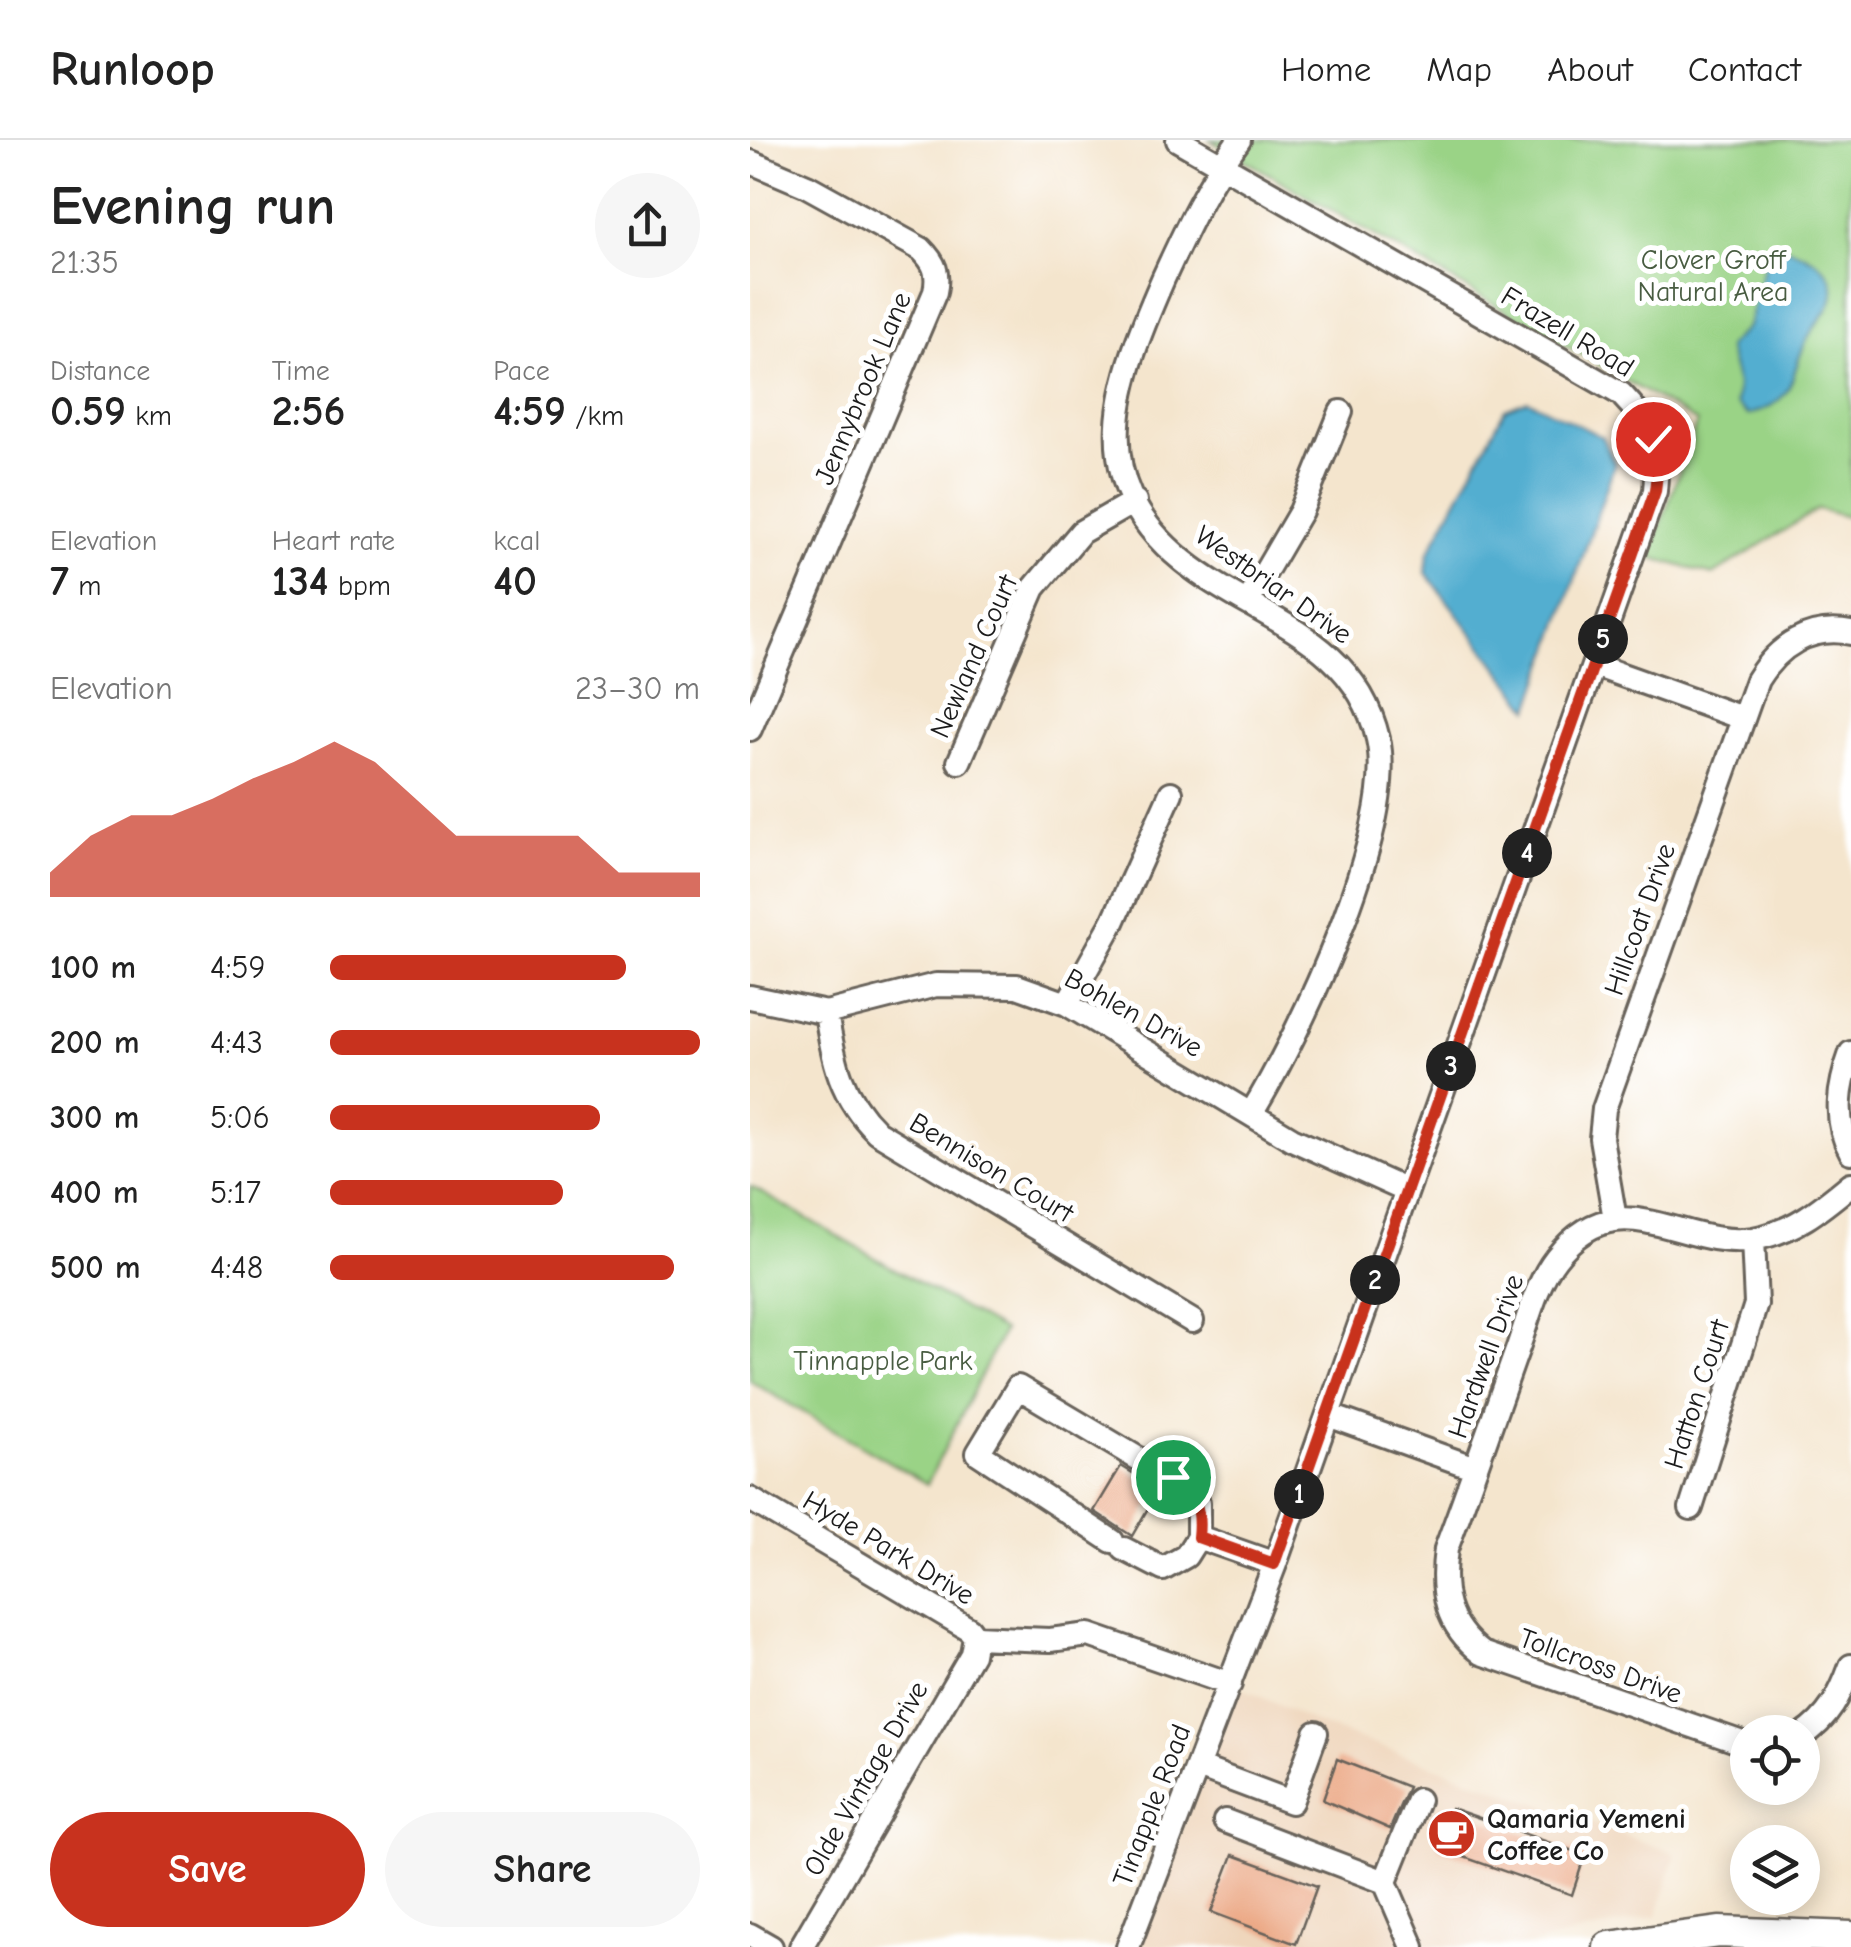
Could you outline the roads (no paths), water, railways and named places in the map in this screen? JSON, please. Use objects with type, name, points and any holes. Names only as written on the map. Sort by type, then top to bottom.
[{"type":"main road","points":[[1609,1947],[1719,1932],[1851,1937]]},
{"type":"street","points":[[750,163],[762,140]]},
{"type":"street","name":"Frazell Road","points":[[1178,140],[1620,394],[1641,414],[1656,452],[1655,491],[1230,1684]]},
{"type":"street","name":"Westbriar Drive","points":[[1240,140],[1221,164],[1174,256],[1124,378],[1117,404],[1118,447],[1141,516],[1183,561],[1314,640],[1344,669],[1367,706],[1378,739],[1382,770],[1372,836],[1301,1029],[1252,1114]]},
{"type":"street","name":"Jennybrook Lane","points":[[750,163],[807,186],[920,249],[933,260],[938,276],[935,292],[750,729]]},
{"type":"street","points":[[1249,600],[1301,511],[1341,412]]},
{"type":"street","name":"Newland Court","points":[[959,762],[1034,588],[1081,532],[1135,502]]},
{"type":"street","name":"Hillcoat Drive","points":[[1615,1219],[1601,1138],[1604,1109],[1756,680],[1780,651],[1809,635],[1851,634]]},
{"type":"street","points":[[1594,664],[1742,718]]},
{"type":"street","points":[[1067,1004],[1113,922],[1171,793]]},
{"type":"street","name":"Bohlen Drive","points":[[750,997],[826,1013],[936,986],[1017,986],[1067,1004],[1292,1139],[1407,1191]]},
{"type":"street","name":"Bennison Court","points":[[826,1013],[836,1074],[859,1114],[878,1132],[1192,1321]]},
{"type":"street","points":[[1851,1053],[1838,1100],[1844,1139],[1851,1152]]},
{"type":"street","points":[[1615,1219],[1647,1219],[1728,1239],[1753,1239],[1803,1223],[1851,1184]]},
{"type":"street","name":"Hardwell Drive","points":[[1450,1616],[1441,1583],[1446,1550],[1554,1261],[1580,1236],[1615,1219]]},
{"type":"street","name":"Hatton Court","points":[[1691,1508],[1756,1304],[1753,1239]]},
{"type":"street","points":[[1018,1387],[1190,1490],[1198,1503],[1198,1537],[1186,1556],[1163,1569],[1118,1545],[978,1453],[1018,1387]]},
{"type":"street","points":[[1328,1415],[1475,1468]]},
{"type":"street","name":"Hyde Park Drive","points":[[750,1499],[969,1629],[974,1636],[1050,1640],[1089,1636],[1230,1684]]},
{"type":"street","points":[[1198,1537],[1274,1564]]},
{"type":"street","name":"Tollcross Drive","points":[[1450,1616],[1469,1642],[1498,1660],[1730,1740]]},
{"type":"street","name":"Olde Vintage Drive","points":[[801,1947],[972,1654],[974,1636]]},
{"type":"street","points":[[1820,1724],[1836,1703],[1851,1666]]},
{"type":"street","name":"Tinapple Road","points":[[1128,1947],[1230,1684]]},
{"type":"street","points":[[1198,1767],[1290,1802],[1316,1733]]},
{"type":"street","points":[[1413,1947],[1386,1882],[1418,1800]]},
{"type":"street","points":[[1225,1821],[1386,1882]]},
{"type":"street","points":[[750,1935],[770,1947]]},
{"type":"water","points":[[1779,246],[1822,266],[1833,284],[1833,296],[1806,341],[1783,396],[1748,415],[1736,404],[1737,384],[1727,347],[1748,326],[1767,256]]},
{"type":"water","points":[[1528,400],[1602,437],[1615,463],[1530,709],[1426,573],[1428,554],[1505,409]]},
{"type":"place","name":"Qamaria Yemeni Coffee Co","points":[[1452,1834]]},
{"type":"park label","name":"Clover Groff Natural Area","points":[[1713,275]]},
{"type":"park label","name":"Tinnapple Park","points":[[883,1360]]}]
